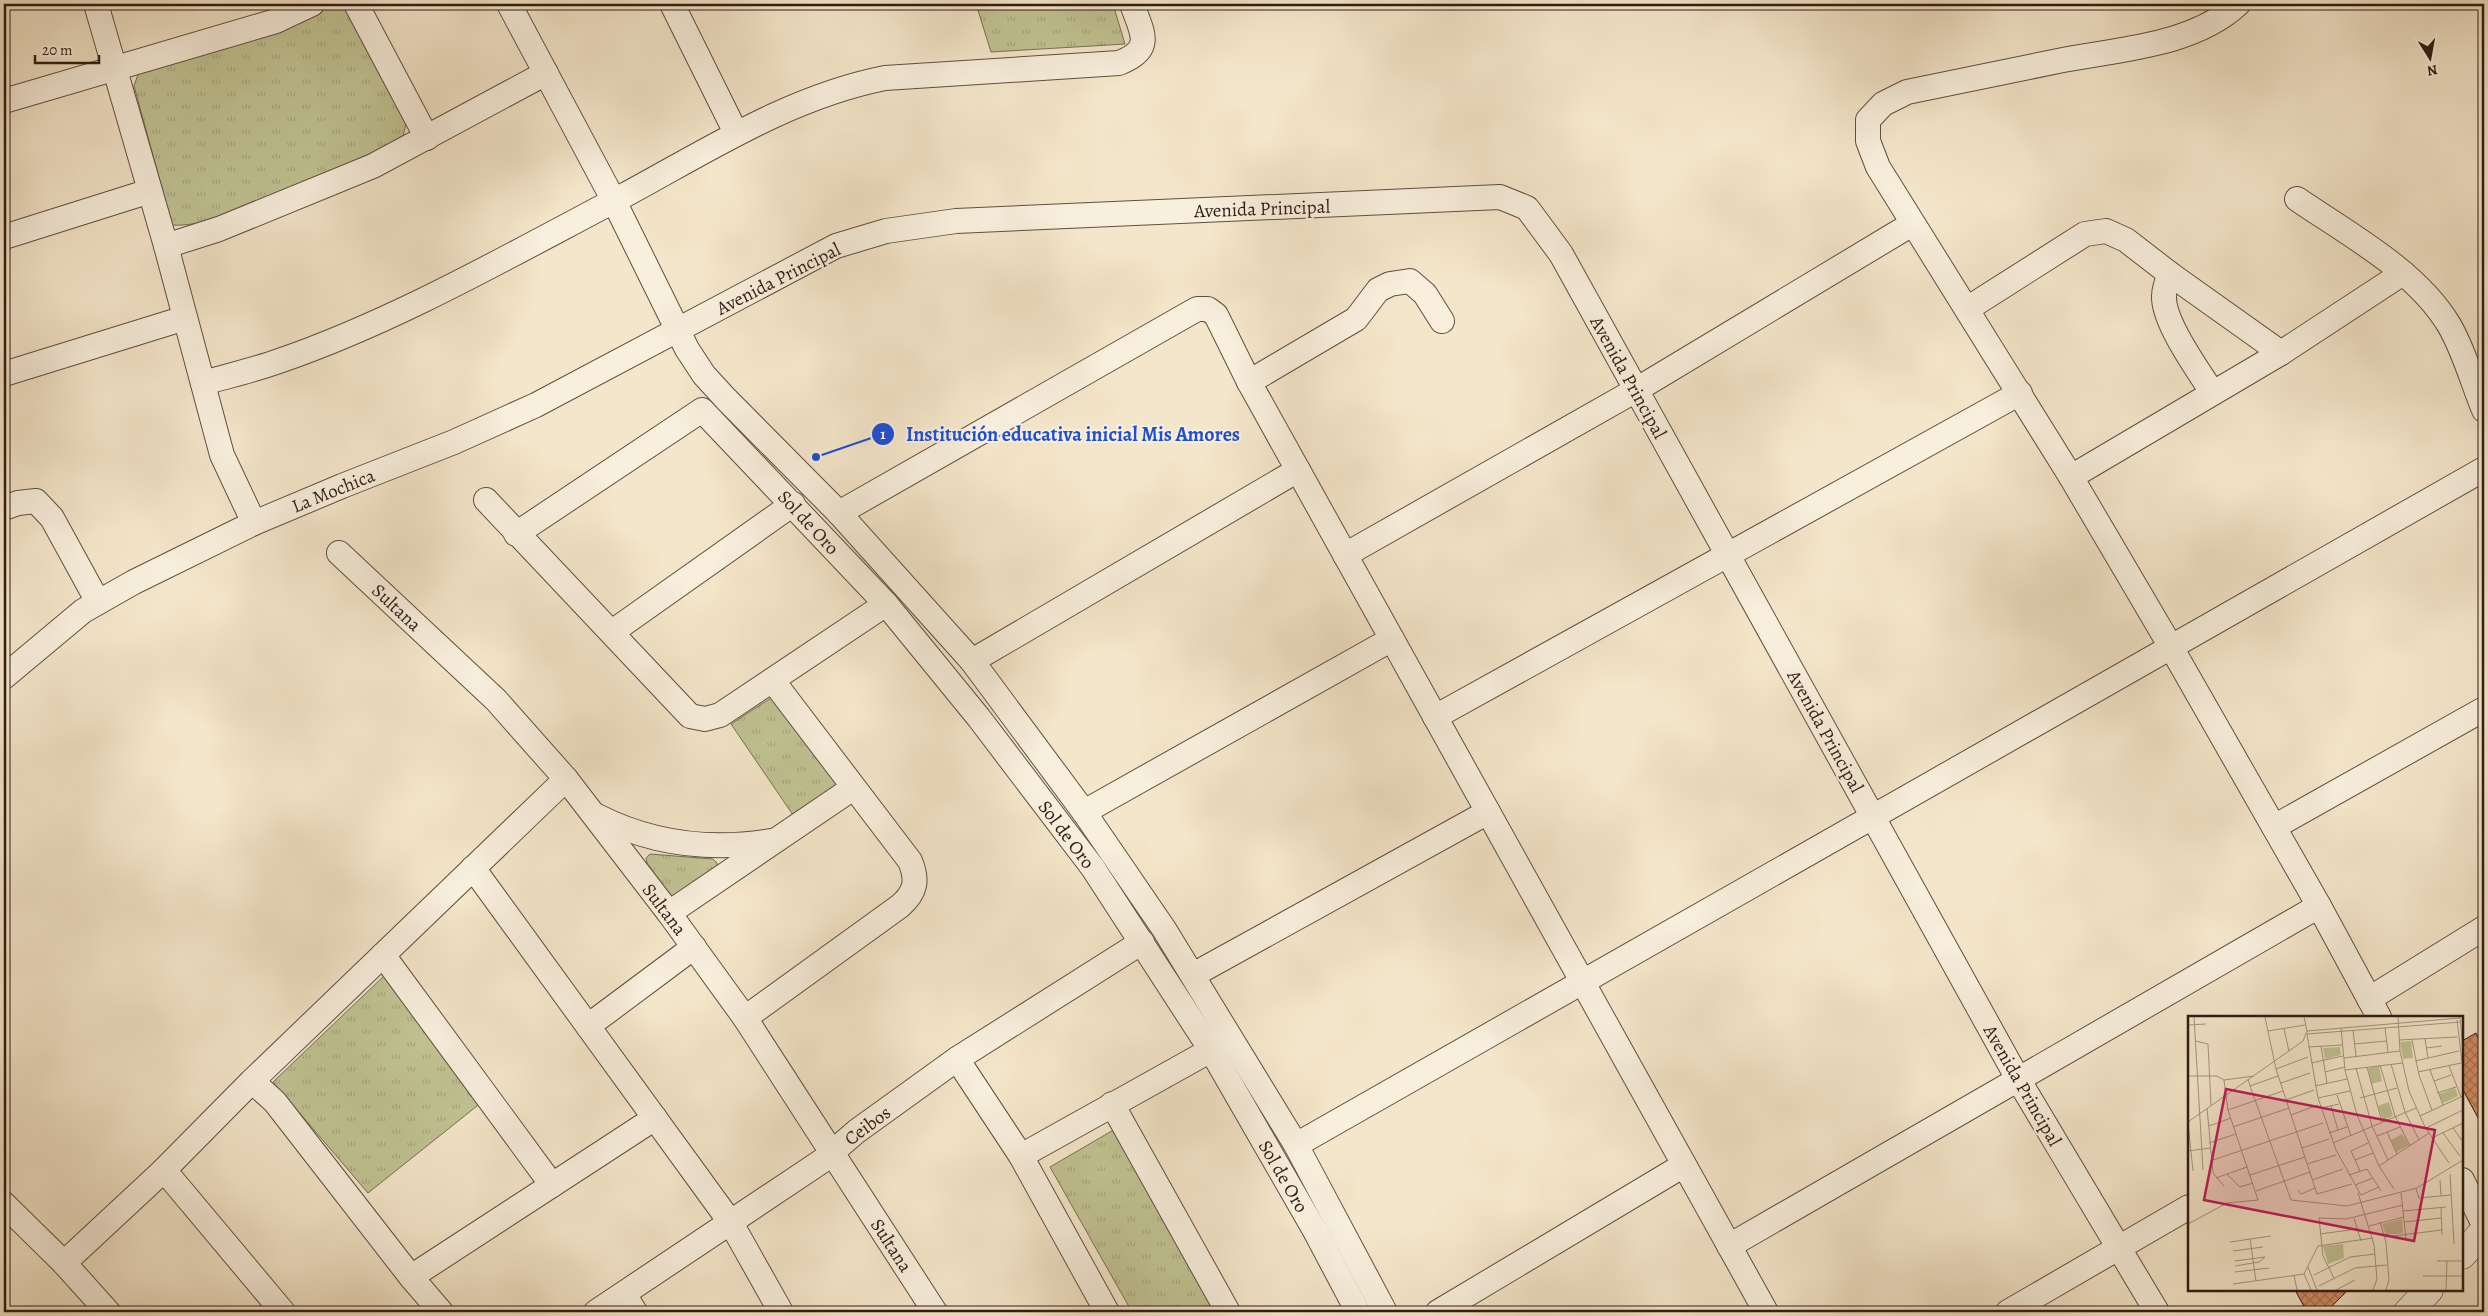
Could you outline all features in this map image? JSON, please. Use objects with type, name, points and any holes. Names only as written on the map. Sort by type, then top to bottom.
[{"type":"main road","points":[[2463,1254],[2484,1231]]},
{"type":"main road","points":[[2408,1312],[2428,1291]]},
{"type":"street","points":[[96,4],[166,246],[222,455],[254,523]]},
{"type":"street","points":[[4,101],[276,21],[312,4]]},
{"type":"street","points":[[356,4],[427,138]]},
{"type":"street","points":[[510,4],[614,201],[687,349],[704,375],[839,513],[972,661],[1084,812],[1193,975],[1296,1145],[1386,1312]]},
{"type":"street","points":[[203,383],[279,361],[411,306],[614,201],[736,133],[792,106],[825,94],[885,78],[1119,63],[1137,54],[1141,50],[1144,40],[1132,4]]},
{"type":"street","points":[[2238,4],[2223,18],[2190,33],[2148,44],[1907,92],[1883,104],[1868,120],[1868,141],[1878,167],[1912,224],[2020,393],[2172,647],[2319,906],[2374,1008],[2484,928]]},
{"type":"street","points":[[680,6],[736,133]]},
{"type":"street","points":[[166,246],[219,229],[373,166],[546,73]]},
{"type":"street","points":[[4,237],[150,191]]},
{"type":"street","name":"Avenida Principal","points":[[677,329],[836,246],[886,231],[956,221],[1500,197],[1526,208],[1561,254],[2018,1079],[2120,1246],[2157,1312]]},
{"type":"street","points":[[2297,199],[2403,273],[2431,301],[2450,326],[2484,410]]},
{"type":"street","points":[[1346,555],[1636,390],[1912,224]]},
{"type":"street","points":[[1967,309],[2085,234],[2106,232],[2126,240],[2280,353]]},
{"type":"street","points":[[2071,477],[2280,353],[2403,273]]},
{"type":"street","points":[[2170,274],[2164,287],[2167,312],[2184,349],[2212,392]]},
{"type":"street","points":[[1249,382],[1356,319],[1378,290],[1390,284],[1410,281],[1425,294],[1442,322]]},
{"type":"street","points":[[839,513],[1197,309],[1208,309],[1216,315],[1249,382],[1766,1312]]},
{"type":"street","points":[[4,374],[185,318]]},
{"type":"street","name":"La Mochica","points":[[4,677],[83,611],[134,582],[254,523],[454,442],[536,405],[677,329]]},
{"type":"street","points":[[1435,717],[2020,393]]},
{"type":"street","name":"Sol de Oro","points":[[516,534],[702,410],[886,604],[1061,825],[1142,942],[1211,1050],[1314,1229],[1355,1311]]},
{"type":"street","points":[[1296,1145],[2484,469]]},
{"type":"street","points":[[972,661],[1298,470]]},
{"type":"street","points":[[486,500],[516,534],[612,632],[678,706],[690,716],[705,719],[720,715],[886,604]]},
{"type":"street","points":[[4,508],[36,501],[52,518],[98,602]]},
{"type":"street","points":[[612,632],[793,504]]},
{"type":"street","name":"Sultana","points":[[339,553],[496,700],[566,778],[669,913],[745,1018],[935,1312]]},
{"type":"street","points":[[1084,812],[1392,639]]},
{"type":"street","points":[[745,1018],[900,906],[910,898],[915,888],[915,874],[910,861],[773,680]]},
{"type":"street","points":[[2274,827],[2484,709]]},
{"type":"street","points":[[64,1263],[164,1170],[252,1081],[566,778]]},
{"type":"street","points":[[669,913],[853,788]]},
{"type":"street","points":[[1193,975],[1488,812]]},
{"type":"street","points":[[593,814],[628,830],[686,844],[737,847],[777,840]]},
{"type":"street","points":[[473,868],[731,1223],[781,1312]]},
{"type":"street","points":[[1729,1246],[2319,906]]},
{"type":"street","name":"Ceibos","points":[[596,1312],[630,1303],[731,1223],[822,1161],[957,1058],[1142,942]]},
{"type":"street","points":[[588,1026],[694,947]]},
{"type":"street","points":[[383,955],[552,1186]]},
{"type":"street","points":[[1021,1156],[1211,1050]]},
{"type":"street","points":[[957,1058],[1021,1156],[1107,1312]]},
{"type":"street","points":[[252,1081],[275,1102],[411,1277],[441,1312]]},
{"type":"street","points":[[1112,1104],[1228,1312]]},
{"type":"street","points":[[411,1277],[655,1118]]},
{"type":"street","points":[[1438,1312],[1684,1165]]},
{"type":"street","points":[[164,1170],[284,1312]]},
{"type":"street","points":[[2463,1182],[2484,1225]]},
{"type":"street","points":[[2008,1312],[2188,1208]]},
{"type":"street","points":[[8,1218],[64,1263],[108,1312]]},
{"type":"green space","points":[[333,4],[345,5],[406,124],[402,140],[226,214],[194,224],[172,225],[134,86],[140,69],[280,29]]},
{"type":"green space","points":[[976,4],[1113,4],[1125,44],[991,52]]},
{"type":"green space","points":[[771,698],[840,782],[793,815],[731,724]]},
{"type":"green space","points":[[650,854],[713,859],[717,863],[717,869],[673,896],[669,895],[647,863],[646,858]]},
{"type":"green space","points":[[386,974],[482,1102],[368,1193],[273,1082]]},
{"type":"green space","points":[[1122,1125],[1228,1312],[1132,1312],[1050,1167]]},
{"type":"building","points":[[2476,1033],[2484,1049],[2484,1129],[2463,1090],[2463,1040]]},
{"type":"building","points":[[2296,1291],[2347,1291],[2326,1312],[2307,1312]]},
{"type":"place","name":"Institución educativa inicial Mis Amores","points":[[816,457]]}]
